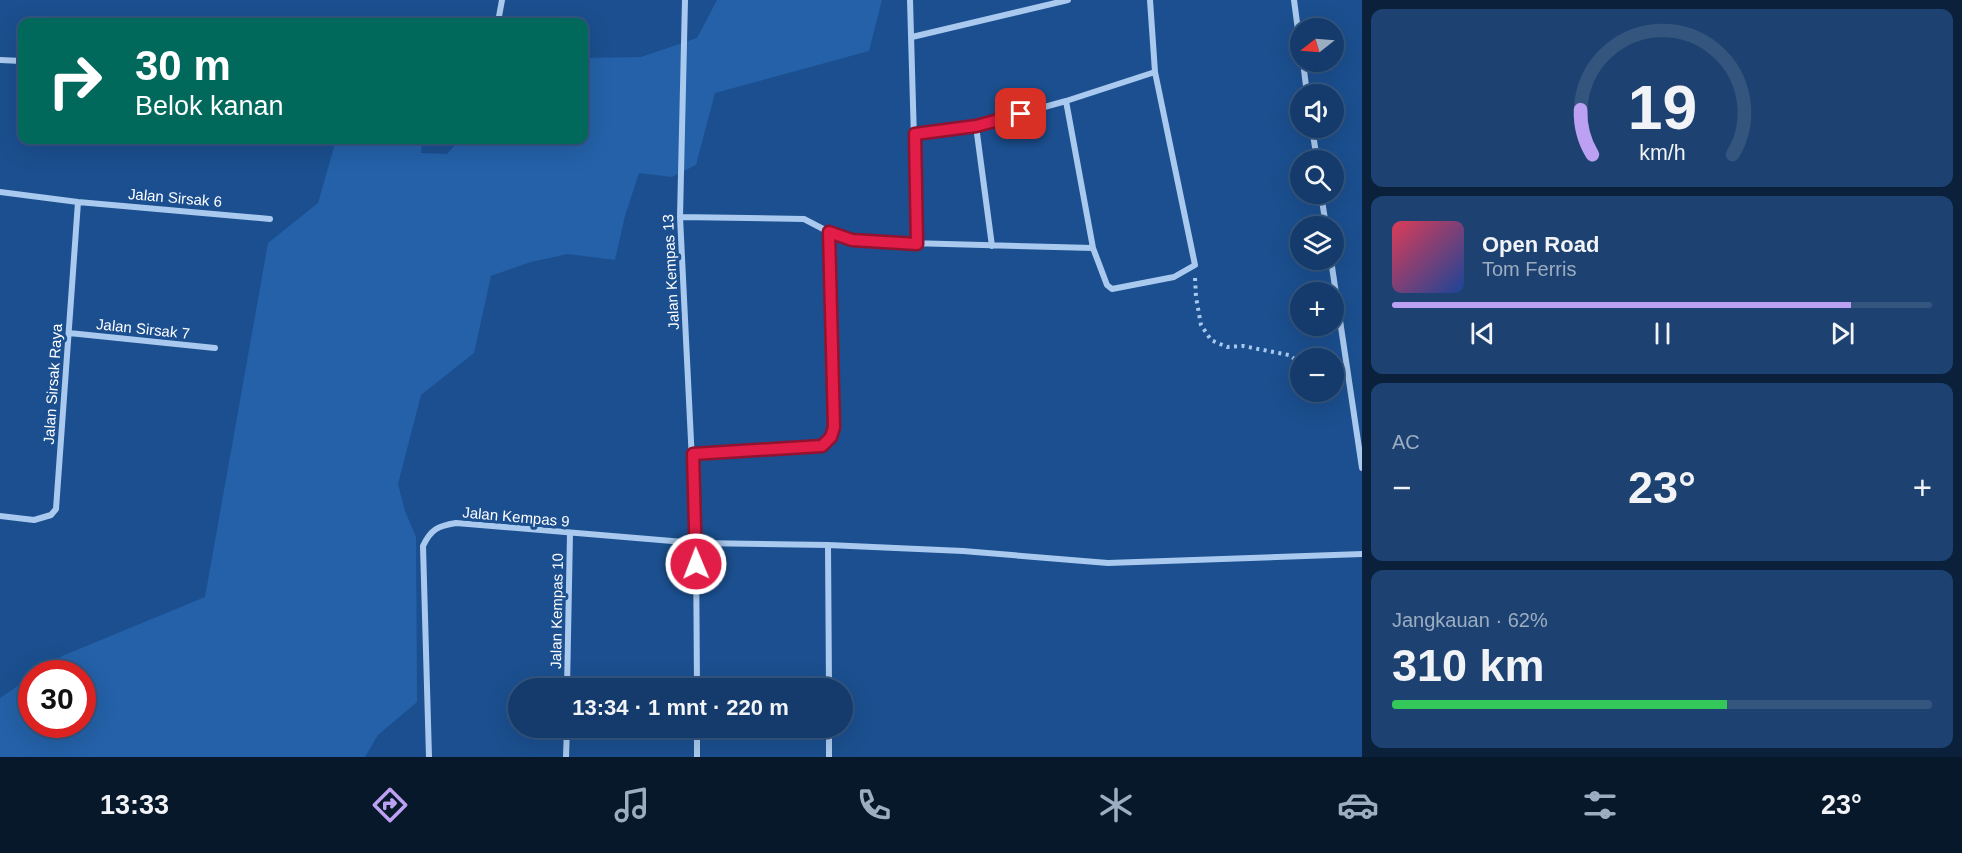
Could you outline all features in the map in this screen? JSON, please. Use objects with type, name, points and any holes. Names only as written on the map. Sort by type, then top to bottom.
[{"type":"street","points":[[499,18],[502,0]]},
{"type":"street","name":"Jalan Kempas 13","points":[[685,0],[680,217],[693,454],[697,678]]},
{"type":"street","points":[[910,0],[917,244]]},
{"type":"street","points":[[912,37],[1068,0]]},
{"type":"street","points":[[1066,101],[1093,248],[1103,279],[1112,289],[1174,277],[1195,266],[1155,72],[1150,0]]},
{"type":"street","points":[[1294,0],[1296,18]]},
{"type":"street","points":[[0,60],[18,62]]},
{"type":"street","points":[[915,134],[976,126],[1066,101],[1155,72]]},
{"type":"street","points":[[976,126],[992,246]]},
{"type":"street","name":"Jalan Sirsak 6","points":[[0,192],[78,202],[270,219]]},
{"type":"street","name":"Jalan Sirsak Raya","points":[[0,516],[34,520],[51,515],[56,509],[78,202]]},
{"type":"street","points":[[680,217],[804,219],[829,232],[852,240],[917,244],[1093,248]]},
{"type":"street","points":[[693,454],[822,446],[831,437],[834,427],[829,232]]},
{"type":"street","points":[[1332,270],[1362,468]]},
{"type":"street","name":"Jalan Sirsak 7","points":[[69,333],[215,348]]},
{"type":"street","name":"Jalan Kempas 9","points":[[429,757],[423,546],[427,536],[441,525],[456,524],[696,543],[828,545],[963,551],[1108,562],[1362,554]]},
{"type":"street","name":"Jalan Kempas 10","points":[[567,678],[570,533]]},
{"type":"street","points":[[828,545],[829,678]]},
{"type":"street","points":[[566,757],[567,738]]},
{"type":"street","points":[[697,738],[698,757]]},
{"type":"street","points":[[829,738],[829,757]]},
{"type":"path","points":[[1195,266],[1196,297],[1202,325],[1210,340],[1227,347],[1243,346],[1290,356]]},
{"type":"shaded area","points":[[717,0],[882,0],[869,51],[715,93],[696,165],[672,177],[639,173],[625,216],[615,260],[568,254],[531,262],[491,276],[474,353],[421,395],[398,484],[405,511],[416,537],[417,702],[378,735],[365,757],[0,757],[0,698],[18,686],[18,738],[96,738],[96,660],[56,660],[205,597],[268,243],[318,203],[335,144],[422,144],[421,153],[447,154],[456,144],[588,144],[588,58],[641,57],[697,38]]},
{"type":"route","points":[[696,564],[693,454],[822,446],[831,437],[834,427],[829,232],[852,240],[917,244],[915,134],[976,126],[1021,114]]}]
